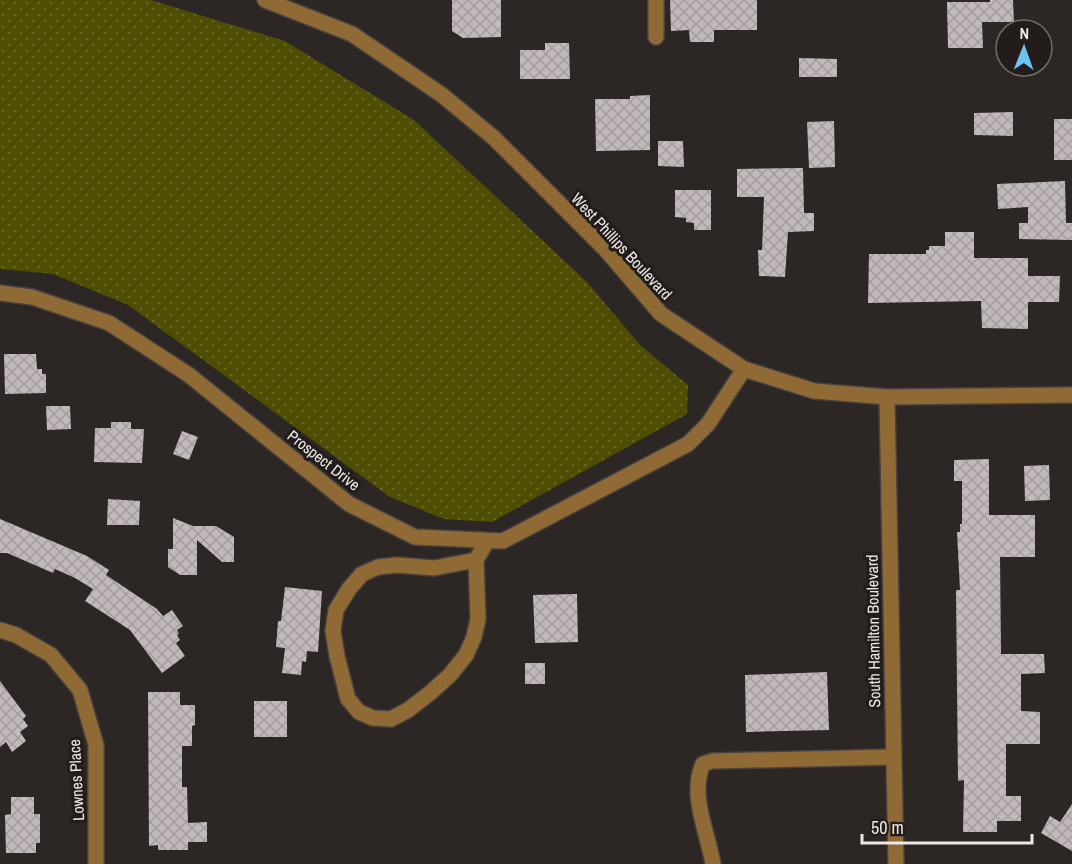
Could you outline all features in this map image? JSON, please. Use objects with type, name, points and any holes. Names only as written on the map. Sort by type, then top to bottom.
[{"type":"street","name":"West Phillips Boulevard","points":[[265,0],[352,34],[442,95],[494,138],[606,250],[661,314],[744,369],[814,391],[887,397],[1072,395]]},
{"type":"street","points":[[656,0],[656,38]]},
{"type":"street","name":"Prospect Drive","points":[[0,293],[32,297],[109,323],[189,375],[349,504],[415,537],[503,541],[687,444],[708,424],[744,369]]},
{"type":"street","name":"South Hamilton Boulevard","points":[[887,397],[896,864]]},
{"type":"street","points":[[476,560],[434,568],[397,565],[378,567],[362,574],[349,589],[336,610],[333,631],[348,699],[359,712],[382,719],[391,719],[400,715],[450,675],[466,655],[474,637],[478,619],[476,560],[487,541]]},
{"type":"street","name":"Lownes Place","points":[[0,630],[16,635],[51,654],[80,690],[96,745],[96,864]]},
{"type":"street","points":[[713,864],[710,842],[701,819],[699,773],[704,764],[712,760],[894,757]]},
{"type":"shaded area","points":[[0,0],[151,0],[285,41],[414,120],[587,282],[640,345],[688,385],[687,414],[492,522],[444,519],[390,497],[128,305],[53,274],[0,269]]},
{"type":"building","points":[[452,0],[501,0],[501,37],[463,38],[452,31]]},
{"type":"building","points":[[670,0],[757,0],[757,30],[714,30],[714,42],[690,42],[689,30],[671,31]]},
{"type":"building","points":[[990,0],[1013,0],[1014,18],[994,18],[994,22],[982,22],[983,48],[948,48],[947,2],[990,2]]},
{"type":"building","points":[[545,43],[569,43],[570,79],[520,79],[520,50],[545,50]]},
{"type":"building","points":[[799,58],[837,59],[837,77],[799,77]]},
{"type":"building","points":[[650,95],[650,150],[596,151],[595,99],[630,99],[630,96]]},
{"type":"building","points":[[1013,112],[1013,136],[974,135],[974,113]]},
{"type":"building","points":[[1054,119],[1072,119],[1072,160],[1054,160]]},
{"type":"building","points":[[834,121],[835,167],[809,168],[807,122]]},
{"type":"building","points":[[658,141],[683,141],[684,167],[658,166]]},
{"type":"building","points":[[803,168],[804,213],[814,213],[814,231],[788,232],[785,277],[759,276],[758,250],[762,250],[764,197],[737,197],[737,169]]},
{"type":"building","points":[[1065,181],[1066,223],[1072,223],[1072,240],[1019,239],[1019,223],[1028,223],[1028,207],[998,209],[997,184]]},
{"type":"building","points":[[675,190],[711,190],[711,230],[694,230],[694,223],[686,222],[686,218],[675,217]]},
{"type":"building","points":[[945,232],[974,232],[974,258],[1028,258],[1028,276],[1060,276],[1059,302],[1028,302],[1028,329],[982,328],[981,301],[868,303],[869,254],[926,254],[929,246],[945,246]]},
{"type":"building","points":[[4,354],[36,354],[37,369],[42,369],[42,374],[46,374],[46,393],[5,394]]},
{"type":"building","points":[[46,406],[70,406],[71,429],[47,430]]},
{"type":"building","points":[[111,422],[131,422],[131,429],[144,429],[142,463],[94,462],[95,428],[111,428]]},
{"type":"building","points":[[182,431],[198,437],[189,460],[173,454]]},
{"type":"building","points":[[989,459],[989,515],[1035,515],[1035,557],[1000,557],[1001,654],[1044,654],[1045,673],[1021,674],[1021,711],[1040,712],[1040,744],[1006,744],[1006,796],[1021,796],[1021,821],[997,821],[997,832],[963,832],[964,780],[958,781],[956,590],[960,590],[957,532],[960,532],[960,524],[962,524],[962,481],[954,481],[954,460]]},
{"type":"building","points":[[1049,465],[1050,500],[1025,501],[1024,466]]},
{"type":"building","points":[[108,499],[140,501],[139,525],[107,525]]},
{"type":"building","points":[[173,518],[193,526],[216,526],[234,537],[234,562],[222,562],[197,540],[197,575],[180,575],[168,567],[168,549],[173,549]]},
{"type":"building","points":[[0,519],[87,556],[109,570],[106,575],[157,609],[163,616],[172,610],[183,626],[177,630],[180,640],[176,643],[185,656],[162,673],[130,630],[85,601],[93,589],[55,569],[53,573],[7,553],[0,553]]},
{"type":"building","points":[[285,587],[322,591],[318,652],[307,651],[306,662],[302,661],[301,675],[282,673],[285,648],[276,647],[278,621],[281,621]]},
{"type":"building","points":[[577,594],[578,642],[535,643],[533,595]]},
{"type":"building","points":[[525,663],[545,663],[545,684],[525,684]]},
{"type":"building","points":[[827,672],[829,730],[746,732],[745,675]]},
{"type":"building","points":[[0,681],[26,716],[23,719],[28,726],[20,732],[26,741],[12,752],[6,742],[0,747]]},
{"type":"building","points":[[148,692],[180,692],[180,705],[195,705],[192,746],[182,746],[182,787],[187,787],[188,823],[207,822],[207,842],[188,842],[188,850],[158,850],[158,845],[149,846]]},
{"type":"building","points":[[254,701],[287,701],[287,737],[254,737]]},
{"type":"building","points":[[11,797],[34,797],[34,814],[40,814],[40,843],[36,843],[36,853],[6,853],[5,815],[11,814]]},
{"type":"building","points":[[1072,804],[1072,851],[1041,833],[1050,816],[1060,822]]}]
